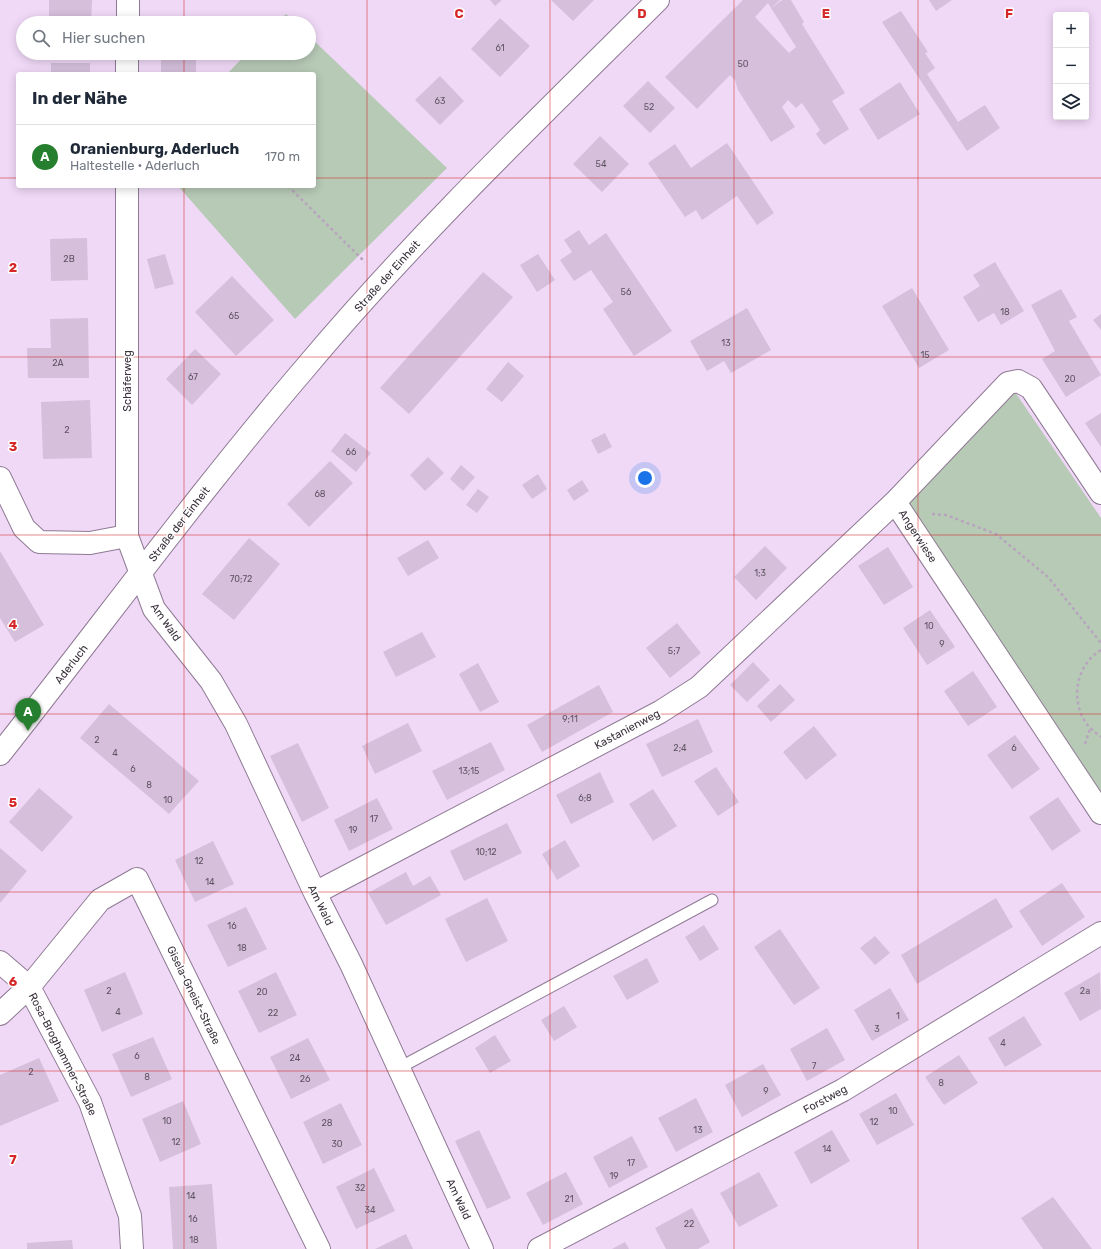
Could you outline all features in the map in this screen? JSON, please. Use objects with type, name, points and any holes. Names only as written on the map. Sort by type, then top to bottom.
[{"type":"street","points":[[128,0],[128,16]]},
{"type":"street","name":"Straße der Einheit","points":[[141,574],[305,367],[383,279],[429,230],[658,0]]},
{"type":"street","points":[[128,60],[128,72]]},
{"type":"street","name":"Schäferweg","points":[[127,188],[127,536],[141,574]]},
{"type":"street","name":"Angerwiese","points":[[1101,493],[1031,388],[1018,381],[1008,383],[899,508],[1101,814]]},
{"type":"street","points":[[0,478],[24,528],[39,542],[90,543],[127,536]]},
{"type":"street","name":"Kastanienweg","points":[[315,893],[660,712],[699,687],[899,508]]},
{"type":"street","name":"Aderluch","points":[[0,754],[141,574]]},
{"type":"street","name":"Am Wald","points":[[141,574],[154,609],[211,681],[236,724],[315,893],[351,964],[482,1249]]},
{"type":"street","name":"Gisela-Gneist-Straße","points":[[29,987],[100,900],[137,880],[319,1249]]},
{"type":"street","name":"Forstweg","points":[[539,1249],[843,1090],[1101,932]]},
{"type":"street","name":"Rosa-Broghammer-Straße","points":[[0,962],[29,987],[90,1102],[130,1216],[132,1249]]},
{"type":"street","points":[[0,1014],[29,987]]},
{"type":"lane","points":[[399,1068],[712,900]]},
{"type":"path","points":[[290,188],[383,279]]},
{"type":"path","points":[[899,508],[946,515],[996,534],[1048,578],[1101,643]]},
{"type":"path","points":[[1101,650],[1096,653],[1085,666],[1078,682],[1077,698],[1081,715],[1090,729],[1101,737]]},
{"type":"green space","points":[[316,43],[447,168],[295,319],[180,188],[316,188],[316,72],[229,72],[240,60],[316,60]]},
{"type":"green space","points":[[1015,392],[1101,518],[1101,795],[908,503]]},
{"type":"building","points":[[49,0],[92,0],[91,16],[49,16]]},
{"type":"building","points":[[490,0],[502,0],[495,6]]},
{"type":"building","points":[[551,0],[594,0],[573,21]]},
{"type":"building","points":[[743,0],[780,0],[771,8],[782,0],[791,0],[804,22],[802,24],[845,93],[832,101],[849,129],[824,145],[816,134],[820,130],[802,103],[796,108],[788,100],[782,107],[795,127],[771,142],[738,90],[735,80],[730,75],[697,109],[665,77]],"holes":[[[768,3],[796,47],[789,53],[755,17]]]},
{"type":"building","points":[[929,0],[952,0],[936,11]]},
{"type":"building","points":[[901,11],[928,52],[925,53],[935,68],[927,74],[958,122],[985,105],[1000,128],[967,151],[882,22]]},
{"type":"building","points":[[500,18],[530,46],[500,77],[471,49]]},
{"type":"building","points":[[161,60],[196,60],[196,72],[161,72]]},
{"type":"building","points":[[51,63],[90,63],[90,72],[51,72]]},
{"type":"building","points":[[440,76],[464,101],[440,125],[415,100]]},
{"type":"building","points":[[648,81],[675,108],[650,133],[623,106]]},
{"type":"building","points":[[900,82],[920,114],[878,140],[859,109]]},
{"type":"building","points":[[600,136],[629,164],[602,192],[573,164]]},
{"type":"building","points":[[727,143],[774,213],[757,225],[737,196],[702,220],[696,210],[685,217],[648,163],[675,144],[691,168]]},
{"type":"building","points":[[579,230],[589,245],[606,233],[672,331],[634,356],[603,309],[613,302],[591,270],[574,281],[560,260],[572,252],[564,240]]},
{"type":"building","points":[[87,238],[88,280],[51,281],[50,239]]},
{"type":"building","points":[[165,254],[174,284],[155,289],[147,259]]},
{"type":"building","points":[[538,254],[555,280],[537,292],[520,265]]},
{"type":"building","points":[[995,262],[1024,311],[1001,325],[994,313],[978,322],[963,297],[980,286],[973,275]]},
{"type":"building","points":[[483,272],[513,297],[409,414],[380,388]]},
{"type":"building","points":[[232,276],[274,320],[236,356],[195,312]]},
{"type":"building","points":[[912,288],[949,350],[919,368],[882,306]]},
{"type":"building","points":[[1061,289],[1077,317],[1069,321],[1101,375],[1066,397],[1042,359],[1055,351],[1031,305]]},
{"type":"building","points":[[747,308],[771,350],[731,373],[724,361],[707,371],[690,341]]},
{"type":"building","points":[[1101,314],[1101,330],[1093,320]]},
{"type":"building","points":[[88,318],[89,378],[28,378],[27,348],[51,348],[50,319]]},
{"type":"building","points":[[195,349],[221,374],[192,405],[166,379]]},
{"type":"building","points":[[508,362],[524,376],[502,402],[486,389]]},
{"type":"building","points":[[90,400],[92,458],[43,459],[41,402]]},
{"type":"building","points":[[1101,413],[1101,447],[1085,423]]},
{"type":"building","points":[[345,433],[371,453],[356,472],[331,451]]},
{"type":"building","points":[[605,433],[612,447],[598,454],[591,440]]},
{"type":"building","points":[[428,457],[444,473],[425,491],[410,475]]},
{"type":"building","points":[[330,461],[353,483],[309,527],[287,504]]},
{"type":"building","points":[[461,465],[475,477],[463,491],[450,479]]},
{"type":"building","points":[[538,474],[547,489],[532,499],[522,485]]},
{"type":"building","points":[[582,480],[589,491],[574,501],[567,490]]},
{"type":"building","points":[[478,489],[489,497],[477,513],[466,505]]},
{"type":"building","points":[[249,538],[280,564],[234,620],[202,594]]},
{"type":"building","points":[[428,540],[439,558],[408,576],[397,558]]},
{"type":"building","points":[[765,546],[787,568],[756,600],[734,577]]},
{"type":"building","points":[[888,547],[913,587],[884,605],[858,566]]},
{"type":"building","points":[[0,551],[44,625],[15,642],[0,618]]},
{"type":"building","points":[[930,610],[955,647],[927,665],[903,628]]},
{"type":"building","points":[[677,623],[701,653],[670,678],[646,648]]},
{"type":"building","points":[[422,632],[436,657],[396,677],[383,652]]},
{"type":"building","points":[[753,662],[770,680],[747,702],[730,685]]},
{"type":"building","points":[[478,663],[499,702],[480,712],[459,674]]},
{"type":"building","points":[[973,671],[997,707],[968,726],[944,691]]},
{"type":"building","points":[[780,684],[795,700],[771,722],[757,706]]},
{"type":"building","points":[[599,685],[613,712],[542,752],[527,725]]},
{"type":"building","points":[[109,704],[199,781],[169,814],[80,738]]},
{"type":"building","points":[[698,719],[713,752],[662,777],[646,744]]},
{"type":"building","points":[[408,723],[422,751],[375,774],[362,746]]},
{"type":"building","points":[[814,726],[837,755],[806,780],[783,752]]},
{"type":"building","points":[[1015,735],[1040,769],[1012,789],[987,755]]},
{"type":"building","points":[[491,742],[505,770],[447,800],[432,771]]},
{"type":"building","points":[[298,743],[329,808],[302,822],[270,756]]},
{"type":"building","points":[[716,767],[739,802],[718,816],[694,781]]},
{"type":"building","points":[[600,772],[614,802],[571,824],[556,795]]},
{"type":"building","points":[[39,788],[73,817],[42,852],[9,822]]},
{"type":"building","points":[[653,789],[677,826],[653,841],[629,804]]},
{"type":"building","points":[[1058,797],[1081,831],[1052,851],[1029,817]]},
{"type":"building","points":[[377,798],[393,829],[349,851],[334,820]]},
{"type":"building","points":[[507,823],[522,853],[464,881],[450,851]]},
{"type":"building","points":[[565,840],[580,866],[557,880],[542,854]]},
{"type":"building","points":[[213,841],[234,884],[195,902],[175,860]]},
{"type":"building","points":[[0,848],[27,871],[0,903]]},
{"type":"building","points":[[406,872],[413,886],[430,876],[441,895],[386,925],[368,893]]},
{"type":"building","points":[[1062,883],[1085,917],[1042,946],[1019,911]]},
{"type":"building","points":[[487,898],[508,941],[466,962],[445,919]]},
{"type":"building","points":[[996,898],[1013,927],[917,984],[901,955]]},
{"type":"building","points":[[246,907],[267,949],[228,967],[207,925]]},
{"type":"building","points":[[704,925],[719,949],[700,961],[685,937]]},
{"type":"building","points":[[780,929],[820,988],[794,1005],[754,947]]},
{"type":"building","points":[[875,936],[890,953],[875,965],[860,948]]},
{"type":"building","points":[[647,958],[659,982],[627,1000],[613,976]]},
{"type":"building","points":[[125,972],[143,1014],[102,1032],[84,990]]},
{"type":"building","points":[[276,972],[297,1015],[259,1033],[238,991]]},
{"type":"building","points":[[1100,972],[1101,1009],[1080,1021],[1064,993]]},
{"type":"building","points":[[890,988],[909,1020],[872,1041],[854,1010]]},
{"type":"building","points":[[564,1006],[577,1027],[554,1041],[541,1020]]},
{"type":"building","points":[[1024,1016],[1042,1045],[1005,1067],[988,1038]]},
{"type":"building","points":[[827,1028],[845,1060],[807,1081],[790,1049]]},
{"type":"building","points":[[495,1035],[511,1061],[490,1073],[475,1048]]},
{"type":"building","points":[[153,1037],[172,1079],[131,1097],[112,1054]]},
{"type":"building","points":[[308,1038],[330,1080],[291,1099],[270,1057]]},
{"type":"building","points":[[959,1055],[978,1083],[944,1105],[925,1077]]},
{"type":"building","points":[[39,1058],[59,1101],[0,1126],[0,1075]]},
{"type":"building","points":[[763,1064],[781,1095],[742,1117],[725,1085]]},
{"type":"building","points":[[896,1093],[914,1125],[877,1145],[859,1114]]},
{"type":"building","points":[[696,1098],[713,1132],[676,1152],[658,1118]]},
{"type":"building","points":[[183,1101],[201,1144],[160,1162],[142,1119]]},
{"type":"building","points":[[341,1103],[362,1145],[323,1164],[303,1122]]},
{"type":"building","points":[[479,1130],[511,1198],[487,1209],[455,1141]]},
{"type":"building","points":[[832,1130],[850,1161],[811,1184],[794,1152]]},
{"type":"building","points":[[632,1136],[648,1167],[609,1188],[593,1157]]},
{"type":"building","points":[[374,1168],[395,1211],[356,1229],[336,1187]]},
{"type":"building","points":[[566,1172],[583,1204],[543,1225],[526,1193]]},
{"type":"building","points":[[759,1172],[778,1206],[739,1227],[720,1193]]},
{"type":"building","points":[[212,1184],[217,1249],[173,1249],[169,1187]]},
{"type":"building","points":[[1053,1197],[1092,1249],[1043,1249],[1021,1218]]},
{"type":"building","points":[[692,1208],[710,1242],[698,1249],[666,1249],[655,1228]]},
{"type":"building","points":[[406,1234],[413,1249],[375,1249]]},
{"type":"building","points":[[72,1240],[73,1249],[27,1249],[27,1243]]},
{"type":"building","points":[[625,1242],[629,1249],[612,1249]]},
{"type":"place","name":"Oranienburg, Aderluch","points":[[28,731]]}]
